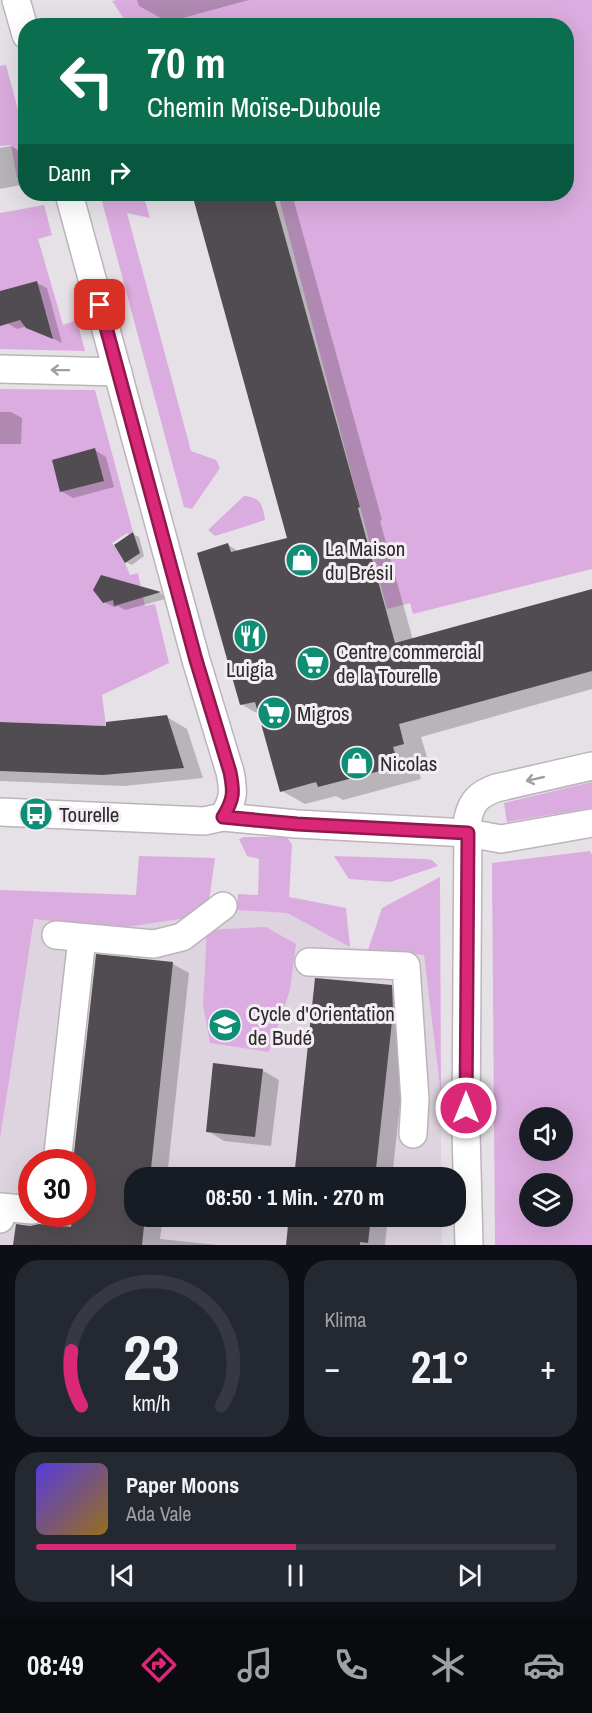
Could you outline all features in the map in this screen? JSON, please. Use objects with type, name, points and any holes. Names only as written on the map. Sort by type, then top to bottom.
[{"type":"street","points":[[16,0],[21,18]]},
{"type":"street","points":[[71,201],[196,660],[230,772],[234,789],[231,804],[223,817]]},
{"type":"street","points":[[0,369],[118,372]]},
{"type":"street","points":[[469,1245],[466,1132],[468,818],[470,806],[483,793],[496,788],[592,766]]},
{"type":"street","points":[[0,812],[204,821],[223,817],[297,824],[468,833],[501,839],[592,823]]},
{"type":"street","points":[[58,1149],[69,936],[154,944],[182,937],[223,906]]},
{"type":"street","points":[[309,962],[406,966],[415,1100],[413,1134]]},
{"type":"street","points":[[0,1218],[1,1208],[18,1209]]},
{"type":"shaded area","points":[[592,0],[592,569],[413,614],[410,603],[387,609],[280,201],[574,201],[574,18],[123,18],[112,1]]},
{"type":"shaded area","points":[[6,65],[18,110],[17,178],[11,145],[0,146],[0,66]]},
{"type":"shaded area","points":[[102,201],[145,201],[150,218],[127,213],[191,451],[216,460],[220,468],[192,509],[184,507]]},
{"type":"shaded area","points":[[44,205],[52,235],[38,239],[63,325],[77,320],[85,351],[0,349],[0,213]]},
{"type":"shaded area","points":[[0,389],[95,390],[133,532],[129,535],[127,533],[112,543],[130,575],[138,573],[145,606],[155,604],[169,663],[102,695],[106,726],[0,722]]},
{"type":"shaded area","points":[[244,496],[258,500],[265,520],[215,536],[208,530]]},
{"type":"shaded area","points":[[592,782],[592,808],[507,822],[504,803]]},
{"type":"shaded area","points":[[287,837],[292,845],[289,897],[346,908],[350,947],[287,913],[237,910],[238,894],[258,895],[259,859],[247,856],[239,839]]},
{"type":"shaded area","points":[[590,851],[592,855],[592,1245],[495,1245],[492,863]]},
{"type":"shaded area","points":[[139,856],[215,858],[207,915],[120,928],[34,919],[0,1139],[0,890],[136,895]]},
{"type":"shaded area","points":[[334,856],[425,859],[432,860],[438,866],[390,882],[349,879]]},
{"type":"shaded area","points":[[440,877],[441,1095],[424,955],[368,950],[382,908]]},
{"type":"shaded area","name":"Cycle d'Orientation de Budé","points":[[237,910],[287,913],[350,947],[424,954],[441,1095],[441,1167],[124,1167],[124,1227],[442,1227],[442,1245],[0,1245],[0,1139],[34,919],[120,928]]},
{"type":"shaded area","points":[[266,927],[296,944],[290,990],[269,1052],[210,1043],[203,1004],[207,930]]},
{"type":"building","points":[[194,201],[275,201],[360,507],[358,508],[395,643],[592,589],[592,671],[399,724],[404,744],[393,747],[399,766],[318,787],[316,782],[280,792],[255,702],[240,705],[197,553],[228,543],[231,552],[287,538]]},
{"type":"building","points":[[37,281],[53,339],[26,328],[20,320],[0,326],[0,291]]},
{"type":"building","points":[[95,448],[104,481],[60,492],[52,460]]},
{"type":"building","points":[[133,532],[140,553],[125,563],[114,545]]},
{"type":"building","points":[[101,575],[161,592],[114,606],[113,600],[103,603],[93,590]]},
{"type":"building","points":[[167,715],[184,768],[103,775],[0,771],[0,722],[106,726],[106,722]]},
{"type":"building","points":[[96,954],[173,962],[151,1167],[124,1167],[124,1227],[144,1227],[142,1245],[13,1245],[16,1224],[18,1227],[96,1227],[96,1149],[74,1149]]},
{"type":"building","points":[[315,978],[392,985],[393,1012],[376,1167],[295,1167]]},
{"type":"building","points":[[213,1063],[263,1069],[255,1137],[206,1132]]},
{"type":"building","points":[[288,1227],[370,1227],[368,1243],[360,1242],[360,1245],[286,1245]]},
{"type":"place","name":"La Maison du Brésil","points":[[302,560]]},
{"type":"place","name":"Luigia","points":[[250,636]]},
{"type":"place","name":"Centre commercial de la Tourelle","points":[[313,663]]},
{"type":"place","name":"Migros","points":[[274,713]]},
{"type":"place","name":"Nicolas","points":[[357,763]]},
{"type":"place","name":"Tourelle","points":[[36,814]]},
{"type":"place","name":"Cycle d'Orientation de Budé","points":[[225,1025]]},
{"type":"route","points":[[100,305],[196,660],[230,772],[234,789],[231,804],[223,817],[297,824],[468,833],[466,1108]]}]
